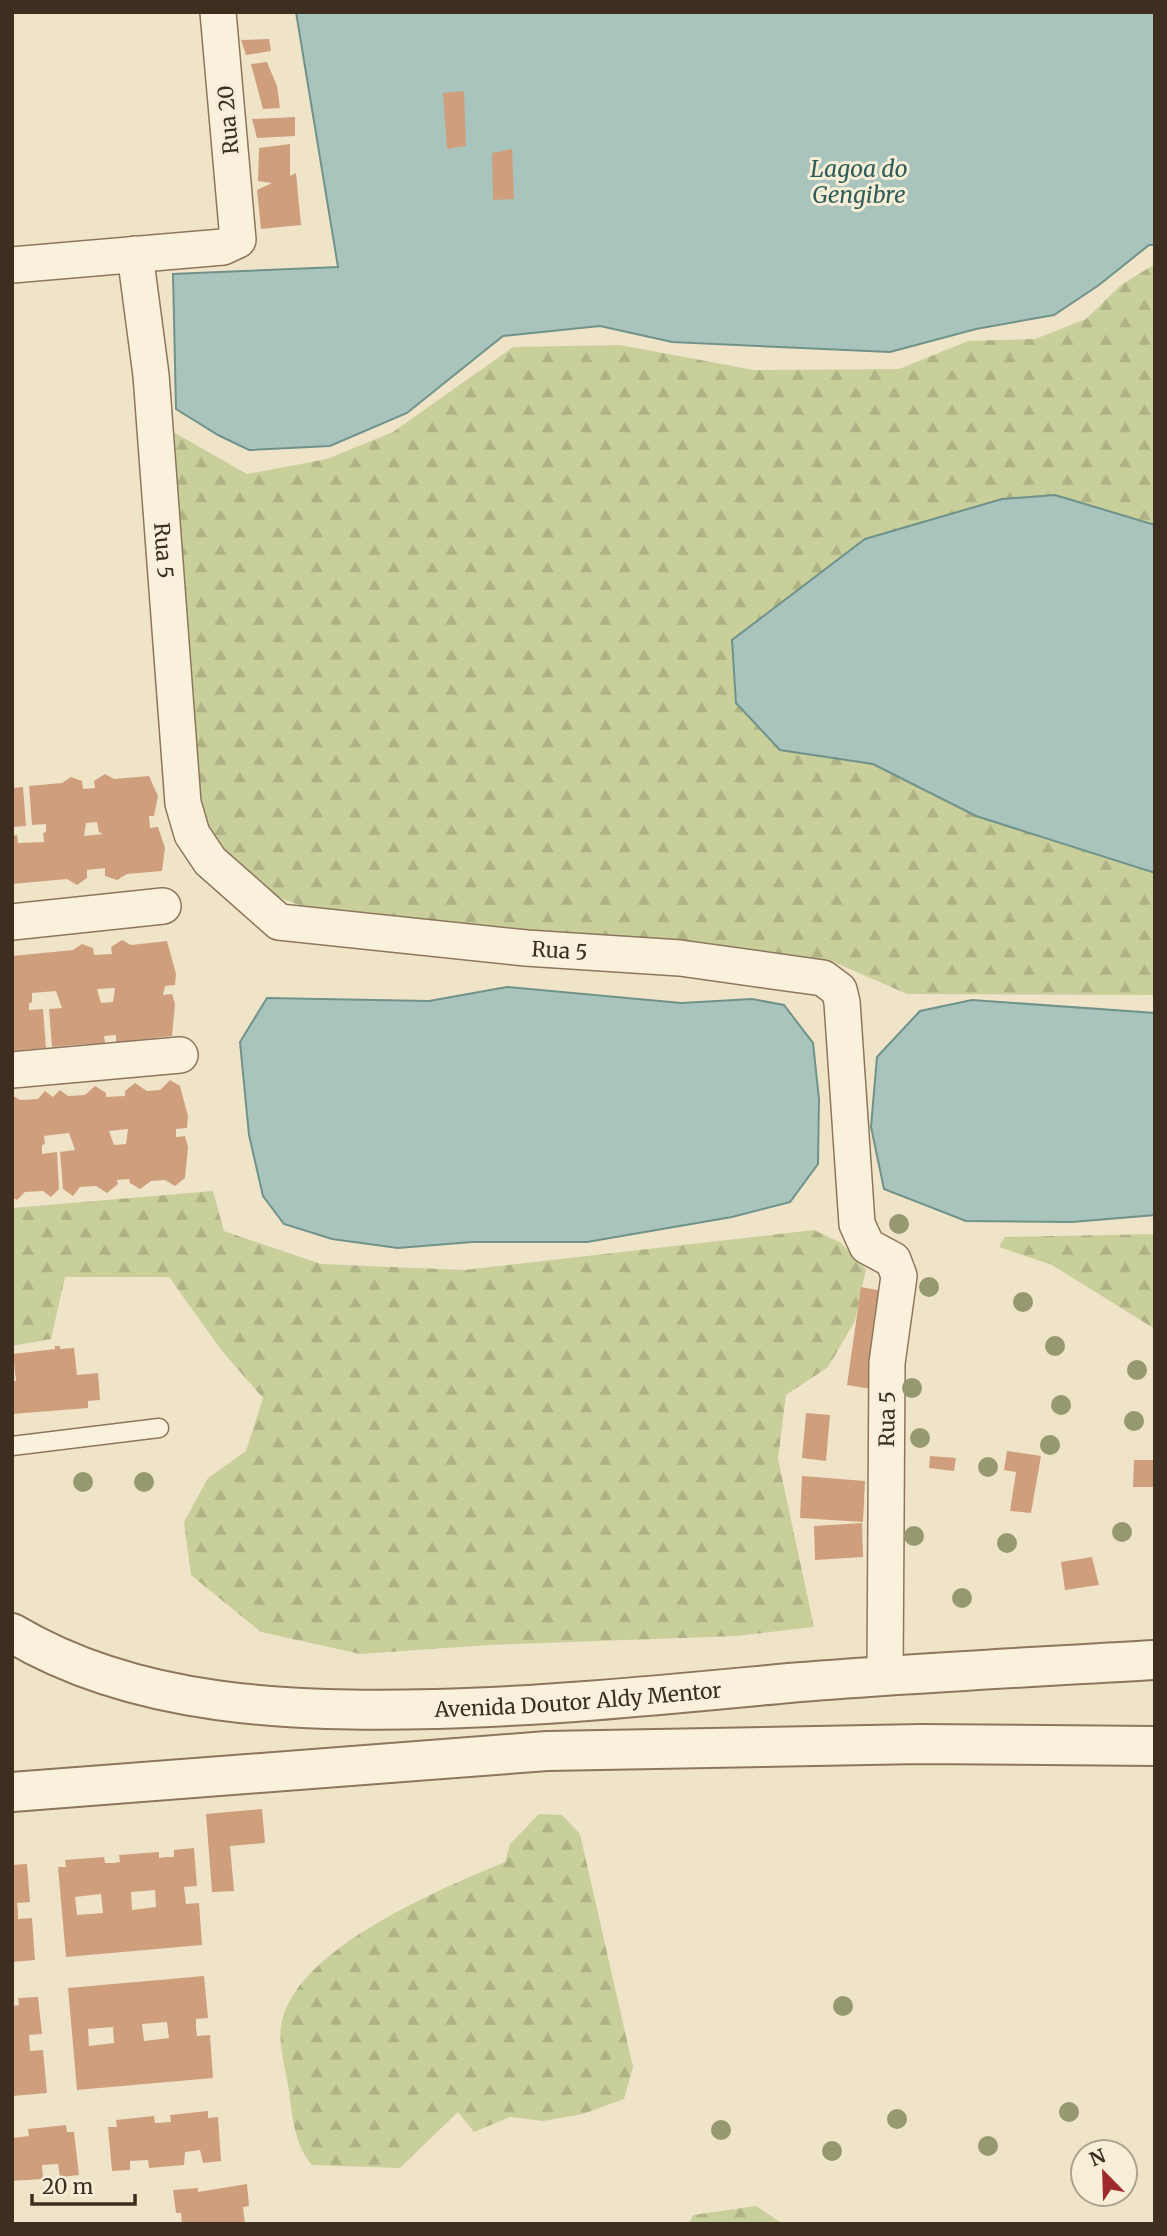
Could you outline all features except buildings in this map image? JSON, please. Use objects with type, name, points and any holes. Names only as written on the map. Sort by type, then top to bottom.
[{"type":"street","name":"Rua 20","points":[[135,254],[223,247],[238,240],[239,227],[218,12]]},
{"type":"street","points":[[12,265],[135,254]]},
{"type":"street","name":"Rua 5","points":[[135,254],[152,375],[183,803],[191,834],[210,862],[279,922],[526,948],[680,958],[824,978],[839,990],[843,1013],[858,1224],[867,1246],[893,1260],[899,1276],[887,1363],[885,1675]]},
{"type":"street","points":[[12,922],[163,906]]},
{"type":"street","points":[[12,1070],[180,1055]]},
{"type":"street","name":"Avenida Doutor Aldy Mentor","points":[[12,1633],[51,1656],[100,1673],[207,1698],[287,1708],[351,1711],[529,1706],[885,1675],[1155,1660]]},
{"type":"street","points":[[12,1792],[547,1751],[907,1744],[1155,1746]]},
{"type":"lane","points":[[12,1446],[159,1428]]},
{"type":"green space","points":[[1155,264],[1155,525],[1055,495],[1002,499],[865,539],[780,750],[873,764],[976,816],[1155,873],[1155,995],[907,994],[834,962],[316,911],[263,892],[205,837],[191,715],[166,428],[247,474],[327,459],[393,432],[513,347],[620,345],[754,370],[899,369],[968,341],[1035,339],[1086,319],[1121,285]]},
{"type":"green space","points":[[213,1191],[224,1231],[321,1264],[464,1270],[814,1230],[841,1243],[866,1269],[855,1321],[828,1367],[786,1395],[778,1459],[814,1627],[737,1636],[490,1645],[360,1654],[261,1632],[191,1575],[184,1522],[208,1478],[246,1451],[263,1398],[222,1351],[169,1277],[65,1277],[51,1339],[12,1346],[12,1208]]},
{"type":"green space","points":[[1155,1234],[1155,1329],[1052,1265],[999,1247],[1005,1237]]},
{"type":"green space","points":[[539,1814],[562,1815],[580,1834],[633,2067],[624,2099],[583,2114],[543,2121],[510,2117],[474,2132],[458,2112],[400,2168],[312,2165],[301,2147],[294,2127],[281,2044],[282,2021],[294,1994],[315,1969],[343,1945],[376,1924],[446,1888],[505,1862],[510,1844]]},
{"type":"green space","points":[[756,2206],[783,2224],[689,2224],[693,2215]]},
{"type":"water","name":"Lagoa do Gengibre","points":[[296,12],[1155,12],[1155,245],[1149,245],[1099,285],[1054,315],[976,329],[890,352],[672,342],[600,326],[503,336],[407,413],[330,446],[249,450],[218,435],[176,409],[173,274],[338,267]]},
{"type":"water","points":[[1055,495],[1155,525],[1155,873],[976,816],[873,764],[780,750],[736,703],[732,640],[865,539],[1002,499]]},
{"type":"water","points":[[507,987],[681,1003],[752,999],[784,1005],[813,1043],[819,1099],[818,1164],[790,1202],[732,1217],[587,1242],[472,1242],[398,1248],[332,1239],[284,1224],[263,1196],[249,1135],[240,1042],[267,998],[429,1001]]},
{"type":"water","points":[[972,1000],[1155,1013],[1155,1215],[1072,1222],[966,1221],[884,1189],[871,1127],[877,1057],[920,1011]]}]
